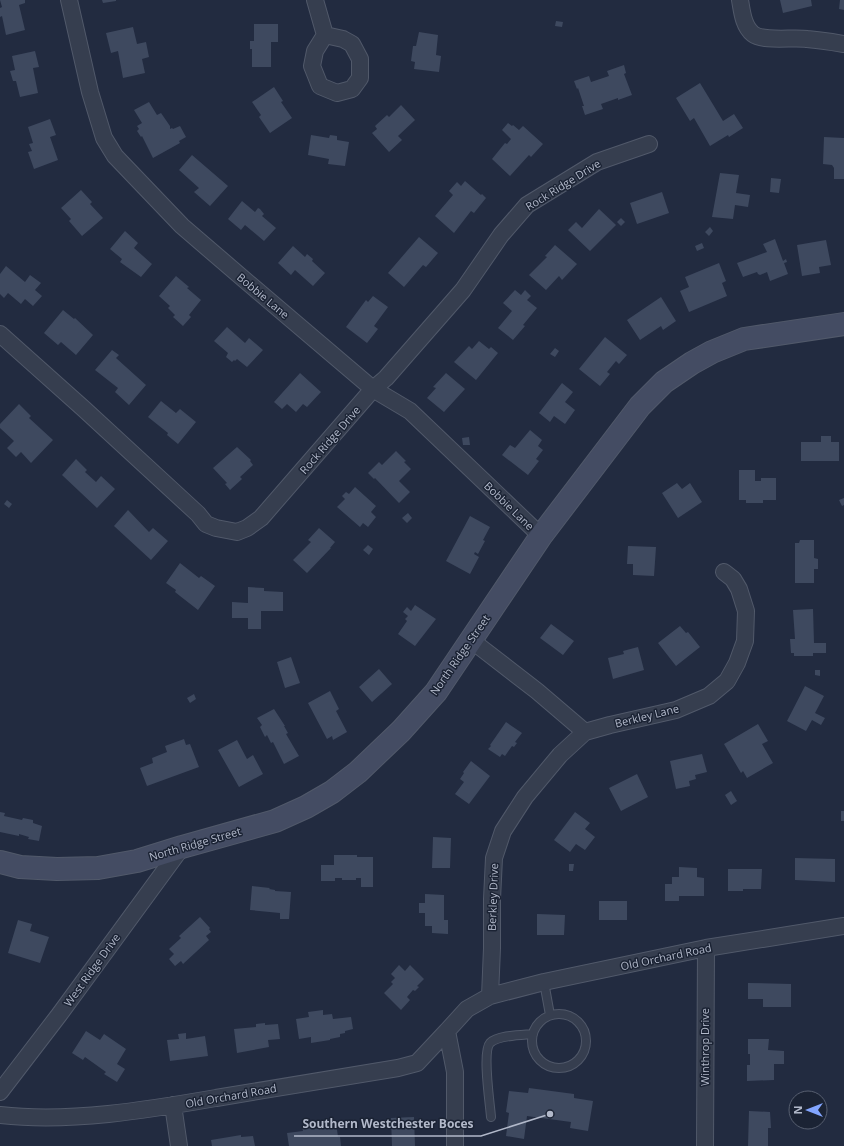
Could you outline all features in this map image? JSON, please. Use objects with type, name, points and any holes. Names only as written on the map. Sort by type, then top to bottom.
[{"type":"street","name":"Bobbie Lane","points":[[69,0],[90,92],[104,138],[115,156],[182,226],[373,389],[410,411],[541,536]]},
{"type":"street","points":[[316,0],[325,35]]},
{"type":"street","points":[[740,0],[745,24],[748,30],[754,35],[763,38],[806,38],[844,44]]},
{"type":"street","name":"Rock Ridge Drive","points":[[0,334],[164,482],[198,514],[206,524],[216,528],[237,532],[247,528],[261,518],[373,389],[386,378],[463,290],[501,235],[527,205],[598,162],[649,144]]},
{"type":"street","name":"North Ridge Street","points":[[0,862],[20,867],[56,869],[98,868],[137,861],[276,821],[306,807],[332,792],[358,772],[401,731],[436,692],[541,536],[640,406],[664,382],[698,359],[744,339],[844,324]]},
{"type":"street","name":"Berkley Lane","points":[[585,732],[676,710],[709,696],[727,681],[737,664],[745,641],[746,611],[739,589],[733,579],[724,572]]},
{"type":"street","points":[[471,640],[537,691],[585,732]]},
{"type":"street","name":"Berkley Drive","points":[[490,996],[494,858],[503,831],[525,797],[560,755],[585,732]]},
{"type":"street","name":"West Ridge Drive","points":[[0,1092],[64,1009],[182,847]]},
{"type":"street","name":"Old Orchard Road","points":[[490,996],[544,982],[706,948],[844,926]]},
{"type":"street","name":"Winthrop Drive","points":[[705,1146],[706,948]]},
{"type":"street","points":[[455,1146],[455,1072],[447,1031],[467,1009],[490,996]]},
{"type":"street","name":"Old Orchard Road","points":[[0,1115],[21,1118],[78,1116],[173,1106],[418,1063],[447,1031]]},
{"type":"street","points":[[173,1106],[179,1146]]},
{"type":"lane","points":[[544,982],[550,1015]]},
{"type":"lane","points":[[558,1013],[567,1015],[575,1019],[581,1025],[585,1033],[586,1042],[584,1051],[580,1058],[573,1064],[564,1067],[547,1065],[535,1052],[532,1044],[533,1034],[536,1026],[550,1015],[558,1013]]},
{"type":"lane","points":[[491,1117],[486,1064],[488,1048],[491,1042],[500,1038],[533,1034]]},
{"type":"building","points":[[0,0],[25,0],[25,3],[19,5],[25,30],[6,35],[2,16],[0,17],[0,8],[2,7]]},
{"type":"building","points":[[102,0],[116,0],[116,1],[103,3]]},
{"type":"building","points":[[780,0],[811,0],[812,6],[783,13]]},
{"type":"building","points":[[840,0],[844,0],[844,10],[839,9]]},
{"type":"building","points":[[556,21],[563,22],[562,27],[555,26]]},
{"type":"building","points":[[254,24],[278,24],[278,42],[271,42],[271,67],[252,67],[252,49],[250,49],[250,41],[254,41]]},
{"type":"building","points":[[133,27],[137,44],[146,42],[149,57],[142,59],[145,73],[123,78],[118,51],[111,53],[106,33]]},
{"type":"building","points":[[419,32],[438,35],[436,55],[441,56],[439,72],[414,69],[415,62],[411,61],[413,46],[416,46]]},
{"type":"building","points":[[35,51],[39,67],[33,68],[38,93],[20,97],[16,81],[13,81],[10,71],[15,70],[12,56]]},
{"type":"building","points":[[624,65],[626,73],[624,74],[632,95],[601,104],[603,109],[585,115],[582,106],[584,106],[574,81],[589,76],[591,82],[609,76],[607,71]]},
{"type":"building","points":[[700,83],[723,121],[734,114],[743,128],[710,146],[694,118],[690,121],[676,98]]},
{"type":"building","points":[[274,87],[283,101],[281,102],[292,118],[270,133],[259,117],[261,115],[252,102]]},
{"type":"building","points":[[149,102],[157,115],[161,113],[170,126],[170,129],[180,126],[186,137],[179,141],[180,143],[153,158],[142,136],[141,137],[137,131],[139,129],[137,126],[142,123],[134,110]]},
{"type":"building","points":[[401,105],[415,120],[398,136],[402,140],[389,152],[372,133],[377,129],[375,126],[387,115],[389,117]]},
{"type":"building","points":[[50,119],[56,135],[50,137],[58,160],[34,169],[28,152],[32,151],[29,144],[33,143],[28,127]]},
{"type":"building","points":[[508,123],[519,130],[523,126],[543,144],[531,157],[529,155],[510,176],[492,159],[505,143],[507,144],[511,139],[502,130]]},
{"type":"building","points":[[311,135],[329,138],[330,135],[337,136],[337,140],[349,142],[345,166],[328,164],[329,159],[308,155]]},
{"type":"building","points":[[824,137],[844,138],[844,179],[834,179],[834,168],[832,165],[823,164]]},
{"type":"building","points":[[192,155],[228,186],[210,206],[194,192],[199,188],[179,170]]},
{"type":"building","points":[[720,173],[739,175],[736,193],[750,195],[748,207],[735,205],[733,219],[712,217]]},
{"type":"building","points":[[771,178],[781,179],[779,193],[770,192]]},
{"type":"building","points":[[465,181],[486,198],[474,213],[471,211],[454,233],[435,216],[453,195],[449,191],[457,182],[461,186]]},
{"type":"building","points":[[81,190],[92,202],[90,204],[103,218],[82,236],[69,221],[71,219],[61,208]]},
{"type":"building","points":[[662,192],[669,213],[637,224],[630,203]]},
{"type":"building","points":[[242,201],[255,212],[258,208],[260,209],[264,214],[262,216],[276,228],[264,241],[245,225],[241,230],[228,219]]},
{"type":"building","points":[[599,209],[616,225],[590,251],[568,230],[576,222],[582,228]]},
{"type":"building","points":[[621,218],[625,222],[621,226],[617,222]]},
{"type":"building","points":[[710,227],[713,231],[709,236],[705,232]]},
{"type":"building","points":[[125,231],[138,243],[134,248],[152,264],[141,277],[120,262],[122,259],[110,249]]},
{"type":"building","points":[[419,237],[438,253],[426,267],[423,265],[404,287],[388,273]]},
{"type":"building","points":[[775,239],[783,261],[786,259],[787,262],[784,263],[788,274],[770,281],[767,272],[760,275],[757,272],[743,277],[737,263],[767,252],[763,244]]},
{"type":"building","points":[[826,240],[831,265],[819,267],[820,273],[802,276],[797,245]]},
{"type":"building","points":[[702,243],[704,248],[697,251],[695,246]]},
{"type":"building","points":[[555,245],[577,264],[562,280],[559,276],[546,290],[529,275],[547,257],[545,256]]},
{"type":"building","points":[[293,246],[305,257],[307,254],[313,259],[312,261],[325,273],[313,286],[295,270],[291,275],[278,263]]},
{"type":"building","points":[[719,263],[726,281],[722,283],[727,296],[689,312],[680,291],[689,287],[685,277]]},
{"type":"building","points":[[6,266],[25,282],[30,275],[41,283],[35,290],[42,296],[33,306],[25,299],[21,304],[8,293],[4,298],[0,294],[0,274]]},
{"type":"building","points":[[176,276],[201,300],[189,315],[191,317],[183,326],[173,317],[175,315],[168,308],[170,306],[159,296]]},
{"type":"building","points":[[515,290],[521,295],[525,290],[531,296],[527,300],[537,308],[513,340],[498,328],[512,311],[503,303]]},
{"type":"building","points":[[373,296],[388,307],[374,326],[378,329],[367,343],[346,327],[366,300],[368,302]]},
{"type":"building","points":[[661,297],[676,321],[663,330],[661,326],[640,340],[627,320]]},
{"type":"building","points":[[63,310],[74,319],[75,318],[93,335],[76,355],[61,342],[58,345],[44,333]]},
{"type":"building","points":[[227,327],[245,343],[249,338],[263,350],[247,367],[237,359],[232,362],[226,357],[228,353],[214,341]]},
{"type":"building","points":[[605,337],[627,355],[619,364],[616,361],[607,372],[610,374],[600,386],[579,369]]},
{"type":"building","points":[[479,341],[489,349],[491,347],[498,353],[476,380],[454,362],[469,346],[472,349]]},
{"type":"building","points":[[555,348],[559,351],[555,357],[550,354]]},
{"type":"building","points":[[112,350],[119,355],[116,358],[146,385],[129,405],[115,392],[118,388],[95,370]]},
{"type":"building","points":[[300,373],[321,392],[307,407],[303,404],[296,412],[287,404],[282,409],[274,402]]},
{"type":"building","points":[[446,373],[465,389],[444,412],[427,398],[436,388],[433,387]]},
{"type":"building","points":[[562,383],[573,392],[565,402],[575,410],[565,424],[554,416],[550,422],[539,413]]},
{"type":"building","points":[[161,401],[176,413],[180,409],[196,422],[178,444],[167,435],[168,433],[148,417]]},
{"type":"building","points":[[19,404],[31,416],[29,418],[53,440],[31,463],[21,452],[16,457],[7,448],[14,441],[0,428],[0,424]]},
{"type":"building","points":[[530,430],[542,440],[538,446],[543,450],[536,459],[539,461],[528,475],[502,455],[510,445],[515,448]]},
{"type":"building","points":[[821,436],[831,436],[831,442],[839,442],[839,461],[801,461],[801,442],[821,442]]},
{"type":"building","points":[[469,437],[470,445],[463,445],[462,438]]},
{"type":"building","points":[[237,447],[251,460],[250,461],[253,465],[240,477],[242,479],[230,490],[225,484],[227,483],[213,468]]},
{"type":"building","points":[[396,451],[406,461],[404,462],[411,469],[399,481],[410,492],[399,503],[375,478],[374,479],[368,473],[379,462],[382,465]]},
{"type":"building","points":[[76,459],[87,470],[85,472],[96,482],[101,476],[115,489],[97,508],[62,475]]},
{"type":"building","points":[[739,470],[755,470],[755,481],[761,481],[761,478],[776,478],[776,500],[763,500],[763,503],[746,503],[746,500],[739,500]]},
{"type":"building","points":[[677,483],[682,489],[690,483],[702,502],[678,518],[662,493]]},
{"type":"building","points":[[355,487],[376,506],[371,512],[376,517],[368,527],[363,523],[360,527],[337,507],[345,499],[342,496],[346,492],[349,494]]},
{"type":"building","points":[[844,498],[844,505],[842,506],[839,500]]},
{"type":"building","points":[[7,500],[12,504],[9,508],[4,504]]},
{"type":"building","points":[[128,510],[149,532],[153,528],[168,541],[151,560],[114,526]]},
{"type":"building","points":[[408,513],[412,518],[407,523],[402,518]]},
{"type":"building","points":[[470,516],[490,527],[478,554],[475,552],[474,554],[479,557],[470,574],[446,561]]},
{"type":"building","points":[[319,528],[335,542],[307,573],[293,560],[311,542],[308,540]]},
{"type":"building","points":[[800,540],[814,540],[814,558],[818,559],[818,569],[814,569],[814,583],[795,583],[795,543],[799,543]]},
{"type":"building","points":[[368,545],[373,549],[369,555],[363,550]]},
{"type":"building","points":[[628,546],[656,547],[654,576],[633,575],[633,564],[627,564]]},
{"type":"building","points":[[180,563],[199,578],[201,576],[215,586],[198,610],[166,583]]},
{"type":"building","points":[[248,587],[264,588],[264,591],[283,592],[283,611],[261,611],[261,629],[248,629],[248,618],[232,618],[232,602],[248,603]]},
{"type":"building","points":[[415,605],[436,619],[415,646],[398,634],[407,621],[405,619],[408,616],[403,612],[407,607],[411,611]]},
{"type":"building","points":[[813,609],[814,643],[826,643],[826,653],[813,653],[813,656],[794,656],[794,653],[791,653],[790,639],[795,639],[793,610]]},
{"type":"building","points":[[551,624],[574,641],[563,655],[540,638]]},
{"type":"building","points":[[680,626],[686,633],[688,632],[700,647],[676,666],[658,643]]},
{"type":"building","points":[[638,647],[644,670],[613,679],[608,658],[624,654],[623,651]]},
{"type":"building","points":[[291,657],[300,683],[285,688],[277,662]]},
{"type":"building","points":[[379,669],[392,684],[372,702],[359,687]]},
{"type":"building","points":[[815,670],[820,670],[820,676],[815,675]]},
{"type":"building","points":[[805,686],[824,696],[815,713],[825,718],[821,725],[812,720],[806,731],[787,721]]},
{"type":"building","points":[[330,691],[339,709],[336,711],[347,732],[333,740],[332,736],[327,739],[308,703]]},
{"type":"building","points":[[194,694],[196,699],[190,703],[187,698]]},
{"type":"building","points":[[274,709],[285,726],[288,733],[286,734],[299,756],[284,764],[273,742],[271,743],[267,735],[265,737],[260,727],[262,725],[257,718]]},
{"type":"building","points":[[506,722],[522,733],[515,742],[517,743],[514,747],[512,746],[505,756],[502,754],[500,757],[488,749]]},
{"type":"building","points":[[758,724],[768,741],[762,744],[773,763],[747,778],[743,771],[741,773],[724,744]]},
{"type":"building","points":[[184,739],[186,745],[190,744],[199,767],[147,786],[140,768],[153,763],[152,758],[167,752],[165,746]]},
{"type":"building","points":[[237,740],[247,759],[253,755],[263,774],[239,787],[218,750]]},
{"type":"building","points":[[702,754],[707,772],[695,775],[696,779],[689,781],[690,786],[676,789],[670,761]]},
{"type":"building","points":[[471,761],[490,776],[469,804],[455,794],[464,782],[460,779]]},
{"type":"building","points":[[637,774],[648,797],[621,811],[609,788]]},
{"type":"building","points":[[731,791],[737,801],[731,805],[725,795]]},
{"type":"building","points":[[841,811],[844,811],[844,821],[841,821]]},
{"type":"building","points":[[0,812],[5,813],[4,816],[22,820],[23,818],[33,820],[33,823],[42,826],[39,841],[28,839],[29,837],[19,834],[19,836],[0,832]]},
{"type":"building","points":[[575,812],[590,823],[585,829],[595,837],[585,850],[576,844],[570,852],[554,840]]},
{"type":"building","points":[[433,837],[451,838],[450,868],[432,868]]},
{"type":"building","points":[[334,855],[373,857],[373,887],[361,887],[361,878],[356,878],[356,880],[342,880],[342,878],[335,878],[335,881],[321,881],[321,865],[334,865]]},
{"type":"building","points":[[795,858],[835,859],[835,882],[795,880]]},
{"type":"building","points":[[569,864],[574,864],[573,871],[569,871]]},
{"type":"building","points":[[679,867],[697,868],[697,877],[704,878],[704,896],[679,896],[679,901],[665,901],[665,884],[672,884],[672,877],[679,877]]},
{"type":"building","points":[[728,869],[762,869],[761,889],[728,891]]},
{"type":"building","points":[[252,886],[270,888],[269,889],[275,891],[291,892],[289,919],[280,919],[280,913],[250,910]]},
{"type":"building","points":[[425,894],[444,895],[444,920],[448,920],[448,934],[432,933],[432,926],[425,926],[425,913],[419,913],[419,903],[425,903]]},
{"type":"building","points":[[599,901],[627,901],[627,920],[599,920]]},
{"type":"building","points":[[537,914],[565,915],[564,935],[537,935]]},
{"type":"building","points":[[200,917],[210,928],[209,929],[211,932],[206,936],[209,940],[183,964],[181,961],[175,966],[169,959],[174,954],[169,949],[181,938],[179,936]]},
{"type":"building","points":[[18,920],[32,924],[30,931],[49,937],[40,963],[8,953]]},
{"type":"building","points":[[399,965],[405,971],[410,965],[424,979],[417,986],[419,987],[415,991],[413,990],[407,997],[410,1000],[401,1010],[384,993],[393,984],[391,982],[395,978],[391,974]]},
{"type":"building","points":[[748,983],[791,984],[791,1007],[763,1007],[763,999],[748,999]]},
{"type":"building","points":[[323,1010],[323,1015],[332,1014],[333,1019],[351,1017],[353,1029],[345,1031],[345,1033],[340,1034],[340,1037],[330,1040],[311,1043],[311,1037],[299,1039],[296,1019],[309,1017],[308,1012]]},
{"type":"building","points":[[265,1023],[265,1025],[278,1024],[280,1039],[268,1040],[269,1047],[237,1053],[234,1029],[256,1027],[256,1024]]},
{"type":"building","points":[[86,1031],[100,1040],[104,1034],[126,1049],[117,1064],[125,1069],[117,1082],[104,1074],[106,1072],[85,1057],[83,1060],[72,1053]]},
{"type":"building","points":[[186,1033],[186,1039],[205,1036],[208,1056],[170,1061],[167,1040],[179,1039],[178,1034]]},
{"type":"building","points":[[748,1039],[769,1039],[768,1050],[784,1051],[784,1064],[774,1064],[774,1080],[747,1081],[747,1065],[750,1065]]},
{"type":"building","points":[[529,1088],[574,1094],[574,1098],[593,1101],[588,1131],[570,1128],[571,1122],[527,1116],[524,1139],[506,1136],[509,1113],[506,1112],[509,1091],[528,1093]]},
{"type":"building","points":[[749,1111],[770,1112],[771,1128],[768,1128],[768,1146],[748,1146]]},
{"type":"building","points":[[414,1117],[415,1146],[392,1146],[391,1118]]},
{"type":"building","points":[[336,1122],[341,1146],[289,1146],[287,1133],[303,1131],[302,1127],[313,1125],[314,1129],[320,1128],[320,1124]]},
{"type":"building","points":[[241,1135],[241,1137],[253,1136],[255,1146],[212,1146],[211,1140]]},
{"type":"place","name":"Southern Westchester Boces","points":[[550,1114]]}]
